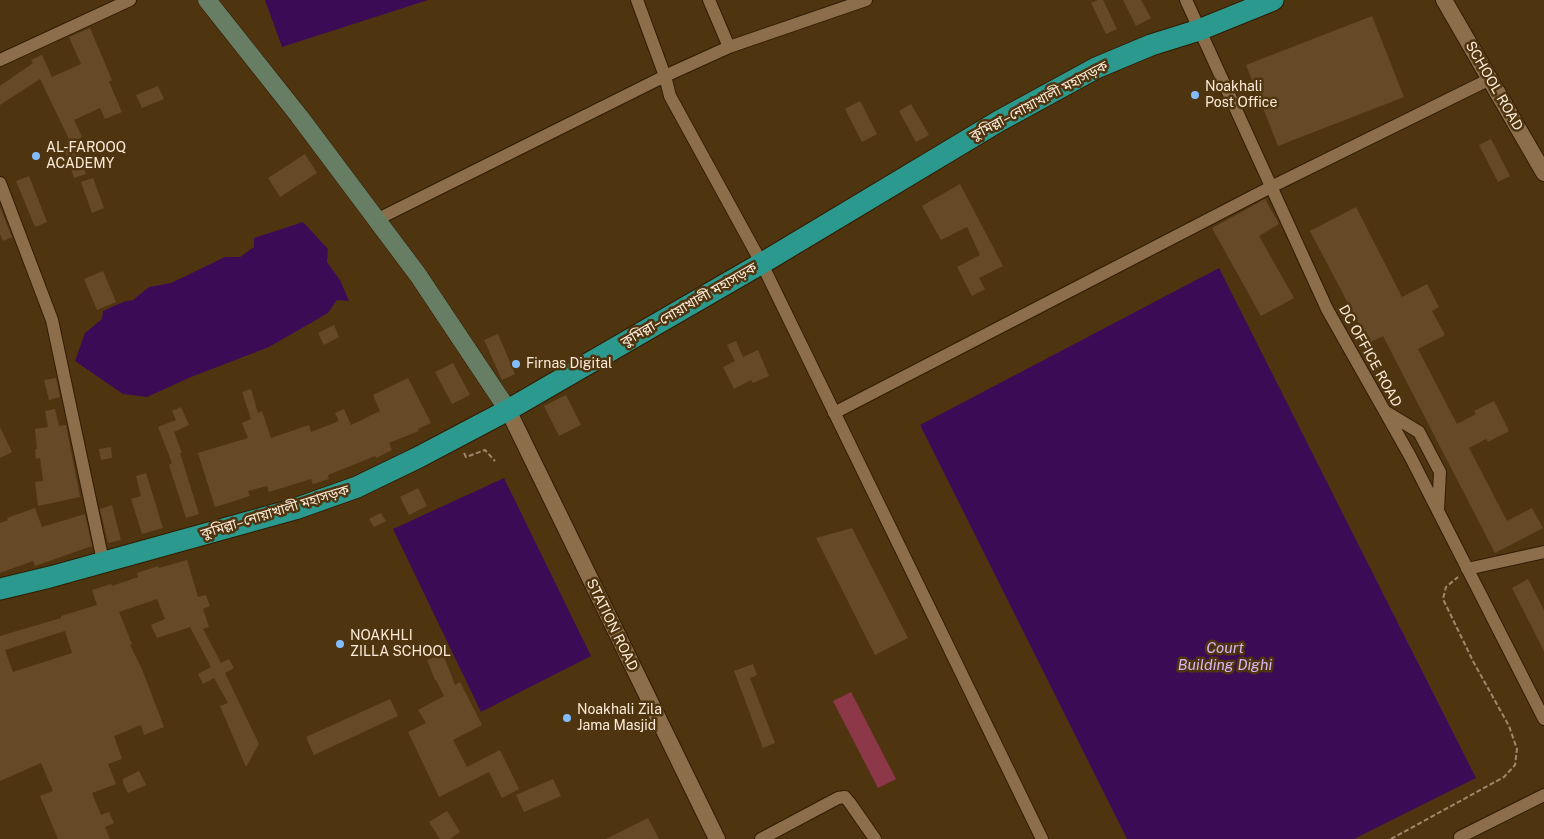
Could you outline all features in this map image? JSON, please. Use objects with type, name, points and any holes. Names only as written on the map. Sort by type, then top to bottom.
[{"type":"highway","name":"কুমিল্লা–নোয়াখালী মহাসড়ক","points":[[0,589],[295,509],[357,487],[508,410],[762,264],[998,120],[1096,68],[1151,45],[1199,30],[1273,0]]},
{"type":"main road","points":[[207,0],[298,116],[418,275],[508,410]]},
{"type":"street","points":[[0,60],[130,0]]},
{"type":"street","points":[[637,0],[666,76],[670,96],[762,264],[1042,839]]},
{"type":"street","points":[[709,0],[729,47]]},
{"type":"street","points":[[376,220],[666,76],[729,47],[866,0]]},
{"type":"street","name":"DC OFFICE ROAD","points":[[1186,0],[1327,309],[1438,510],[1544,719]]},
{"type":"street","name":"SCHOOL ROAD","points":[[1444,0],[1544,173]]},
{"type":"street","points":[[834,413],[1271,187],[1490,78]]},
{"type":"street","points":[[0,183],[52,320],[103,561]]},
{"type":"street","name":"STATION ROAD","points":[[508,410],[717,839]]},
{"type":"street","points":[[1384,410],[1420,432],[1440,472],[1438,510]]},
{"type":"street","points":[[1467,569],[1544,552]]},
{"type":"street","points":[[1459,838],[1544,795]]},
{"type":"street","points":[[761,839],[838,798],[844,797],[876,839]]},
{"type":"path","points":[[456,437],[466,456],[485,450],[496,461]]},
{"type":"path","points":[[1391,839],[1504,778],[1515,765],[1517,749],[1509,726],[1474,663],[1443,599],[1446,587],[1467,569]]},
{"type":"shaded area","points":[[851,692],[896,779],[878,788],[833,701]]},
{"type":"water","points":[[265,0],[428,0],[282,47]]},
{"type":"water","points":[[303,222],[328,249],[327,262],[340,280],[349,301],[337,300],[328,313],[269,347],[191,377],[147,397],[123,394],[75,361],[85,333],[102,319],[103,311],[123,302],[133,300],[149,287],[171,283],[225,257],[240,257],[254,247],[254,238]]},
{"type":"water","name":"Court Building Dighi","points":[[1219,268],[1476,778],[1354,839],[1127,839],[920,425]]},
{"type":"water","points":[[504,478],[591,656],[481,712],[393,529]]},
{"type":"building","points":[[1103,0],[1117,29],[1106,34],[1091,3]]},
{"type":"building","points":[[1123,0],[1141,0],[1151,18],[1136,26]]},
{"type":"building","points":[[1372,16],[1404,97],[1278,146],[1246,65]]},
{"type":"building","points":[[90,28],[112,80],[109,82],[122,112],[105,119],[100,108],[74,120],[82,137],[71,143],[40,79],[0,105],[0,86],[33,63],[31,60],[42,55],[52,77],[81,64],[69,37]]},
{"type":"building","points":[[158,86],[164,99],[142,108],[136,95]]},
{"type":"building","points":[[860,101],[877,134],[862,142],[845,109]]},
{"type":"building","points":[[911,104],[929,135],[916,142],[899,111]]},
{"type":"building","points":[[1491,139],[1510,176],[1498,182],[1479,145]]},
{"type":"building","points":[[75,143],[86,174],[74,178],[64,147]]},
{"type":"building","points":[[305,154],[317,173],[280,197],[268,178]]},
{"type":"building","points":[[29,176],[47,222],[35,227],[16,181]]},
{"type":"building","points":[[93,178],[104,208],[92,213],[81,182]]},
{"type":"building","points":[[960,184],[1003,266],[979,278],[985,289],[972,296],[957,267],[980,255],[967,227],[941,240],[922,206]]},
{"type":"building","points":[[1265,199],[1279,224],[1259,236],[1294,298],[1261,316],[1212,228]]},
{"type":"building","points":[[0,207],[12,237],[3,241],[0,234]]},
{"type":"building","points":[[1356,207],[1402,297],[1427,284],[1439,307],[1432,311],[1445,335],[1418,349],[1457,424],[1476,414],[1474,411],[1494,401],[1509,431],[1488,442],[1486,439],[1469,448],[1507,521],[1532,508],[1543,528],[1495,553],[1383,336],[1369,343],[1310,231]]},
{"type":"building","points":[[103,271],[116,302],[97,310],[84,279]]},
{"type":"building","points":[[334,325],[339,337],[324,345],[318,333]]},
{"type":"building","points":[[498,334],[515,374],[502,380],[484,340]]},
{"type":"building","points":[[736,341],[743,357],[758,350],[769,376],[753,383],[751,380],[734,389],[723,367],[735,361],[727,345]]},
{"type":"building","points":[[453,363],[470,395],[452,404],[435,372]]},
{"type":"building","points":[[56,378],[60,397],[49,400],[44,380]]},
{"type":"building","points":[[408,378],[431,423],[418,429],[419,431],[389,443],[392,450],[376,458],[375,456],[328,475],[329,479],[313,484],[311,479],[269,492],[267,486],[248,491],[250,496],[215,507],[198,453],[248,438],[242,423],[251,419],[242,392],[251,389],[258,413],[262,411],[271,438],[309,425],[311,432],[339,421],[335,413],[344,409],[351,425],[380,411],[373,395]]},
{"type":"building","points":[[566,395],[581,425],[559,436],[544,406]]},
{"type":"building","points":[[181,407],[189,425],[174,432],[182,453],[180,453],[199,514],[186,518],[169,465],[172,463],[158,427],[176,420],[172,411]]},
{"type":"building","points":[[55,409],[59,426],[66,425],[80,497],[38,506],[35,482],[43,481],[40,458],[36,459],[35,429],[48,427],[45,411]]},
{"type":"building","points":[[0,427],[12,452],[0,458]]},
{"type":"building","points":[[111,447],[112,458],[101,460],[99,449]]},
{"type":"building","points":[[146,473],[163,528],[142,534],[131,499],[141,496],[136,476]]},
{"type":"building","points":[[418,488],[427,506],[409,515],[400,497]]},
{"type":"building","points":[[112,505],[121,540],[108,543],[100,509]]},
{"type":"building","points":[[35,508],[42,527],[85,514],[92,546],[35,566],[33,561],[0,573],[0,523],[8,520],[7,518]]},
{"type":"building","points":[[381,513],[386,521],[374,527],[369,519]]},
{"type":"building","points":[[852,528],[908,638],[875,655],[816,538]]},
{"type":"building","points":[[187,560],[198,597],[206,595],[210,606],[203,609],[209,627],[203,629],[221,663],[229,659],[234,668],[225,673],[259,744],[246,767],[220,706],[228,703],[214,678],[203,684],[198,674],[211,667],[190,627],[157,638],[151,625],[165,619],[157,599],[119,612],[132,644],[130,645],[142,669],[164,727],[144,735],[141,725],[114,736],[122,759],[108,764],[116,784],[92,793],[101,815],[109,812],[114,823],[105,827],[110,839],[58,839],[40,796],[53,791],[41,763],[0,781],[0,636],[97,605],[92,590],[111,584],[112,586],[138,577],[137,573],[158,566],[159,568]],"holes":[[[65,631],[72,653],[13,672],[5,650]]]},
{"type":"building","points":[[1528,579],[1544,610],[1544,651],[1512,588]]},
{"type":"building","points":[[443,654],[455,685],[460,682],[482,725],[453,740],[467,767],[500,750],[519,789],[502,798],[489,772],[439,797],[408,732],[426,723],[418,710],[444,696],[427,660]]},
{"type":"building","points":[[753,664],[757,675],[750,678],[775,743],[763,748],[734,671]]},
{"type":"building","points":[[390,699],[398,716],[314,755],[306,737]]},
{"type":"building","points":[[139,771],[146,785],[128,793],[123,779]]},
{"type":"building","points":[[553,779],[561,796],[524,812],[516,795]]},
{"type":"building","points":[[447,811],[460,832],[450,839],[440,839],[429,822]]},
{"type":"building","points":[[648,818],[659,839],[606,839]]},
{"type":"place","name":"Noakhali Post Office","points":[[1195,95]]},
{"type":"place","name":"AL-FAROOQ ACADEMY","points":[[36,156]]},
{"type":"place","name":"Firnas Digital","points":[[516,364]]},
{"type":"place","name":"NOAKHLI ZILLA SCHOOL","points":[[340,644]]},
{"type":"place","name":"Noakhali Zila Jama Masjid","points":[[567,718]]}]
